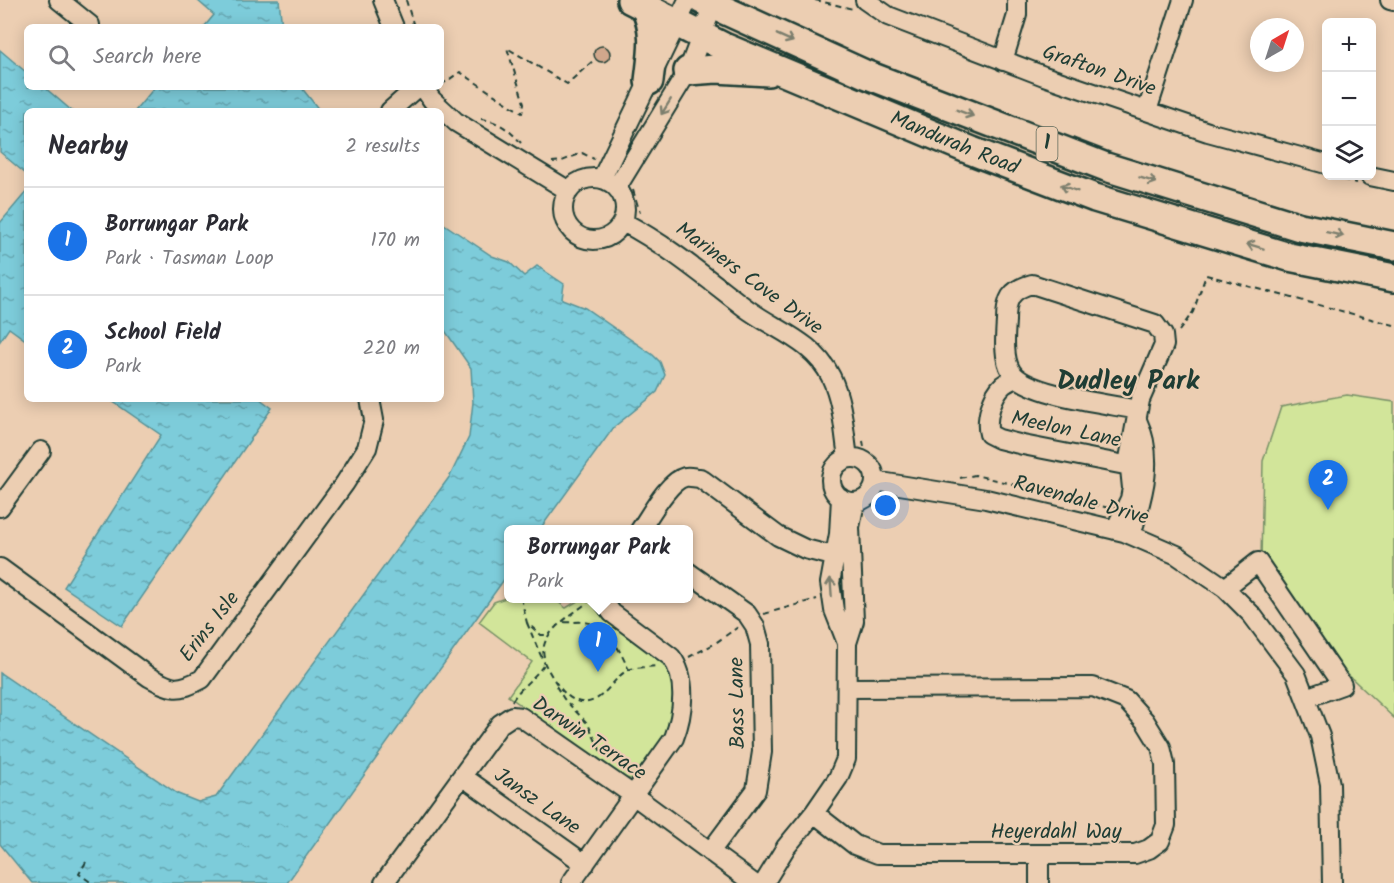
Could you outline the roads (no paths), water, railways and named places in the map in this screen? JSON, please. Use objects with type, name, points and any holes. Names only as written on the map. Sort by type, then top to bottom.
[{"type":"highway","name":"Mandurah Road","points":[[705,1],[752,12],[865,74],[1106,167],[1300,227],[1394,246]]},
{"type":"highway","name":"Mandurah Road","points":[[638,4],[676,24],[787,73],[972,151],[1095,198],[1289,256],[1394,278]]},
{"type":"highway","points":[[638,4],[651,22],[653,38],[649,81]]},
{"type":"highway","points":[[688,71],[716,69],[787,73]]},
{"type":"street","points":[[59,0],[88,24]]},
{"type":"street","points":[[383,0],[393,24]]},
{"type":"street","name":"Grafton Drive","points":[[865,0],[888,16],[1003,61],[1208,132],[1322,163]]},
{"type":"street","points":[[1003,61],[1017,15],[1017,0]]},
{"type":"street","points":[[1147,111],[1183,0]]},
{"type":"street","points":[[609,183],[649,81],[676,24],[705,1]]},
{"type":"street","points":[[609,183],[688,71],[701,35],[705,1]]},
{"type":"street","points":[[393,108],[414,90]]},
{"type":"street","points":[[425,90],[441,108]]},
{"type":"street","points":[[444,111],[456,122],[568,191]]},
{"type":"street","points":[[1376,177],[1394,181]]},
{"type":"street","points":[[592,178],[609,183],[623,198],[626,210],[623,222],[616,233],[604,239],[591,241],[579,237],[569,228],[563,216],[563,203],[568,191],[579,182],[592,178]]},
{"type":"street","name":"Mariners Cove Drive","points":[[623,222],[651,237],[756,316],[797,339],[815,354],[831,377],[848,458]]},
{"type":"street","points":[[1123,533],[1132,488],[1130,452],[1138,415],[1140,400],[1164,345],[1163,335],[1155,324],[1032,284],[1020,287],[1012,294],[1006,305],[1006,357],[1016,378],[1027,385],[1138,415]]},
{"type":"street","name":"Meelon Lane","points":[[1016,378],[1004,385],[996,394],[989,413],[987,428],[989,434],[1023,445],[1130,466]]},
{"type":"street","name":"Erins Isle","points":[[0,568],[149,677],[170,688],[187,687],[202,679],[345,483],[367,448],[374,420],[371,402]]},
{"type":"street","points":[[1123,533],[1143,493],[1148,465],[1144,435],[1138,415]]},
{"type":"street","points":[[0,507],[41,451]]},
{"type":"street","points":[[764,883],[786,847],[814,813],[838,777],[846,759],[847,643],[854,621],[850,527],[848,500],[832,486],[832,474],[838,465],[848,458],[866,463],[873,470],[875,481],[872,492],[866,498],[848,500]]},
{"type":"street","points":[[643,525],[677,480],[687,477],[700,478],[777,536],[805,549],[833,556]]},
{"type":"street","name":"Ravendale Drive","points":[[875,481],[986,499],[1123,533],[1177,555],[1225,588],[1252,615],[1296,674],[1320,736],[1330,784],[1332,883]]},
{"type":"street","points":[[847,643],[834,610],[830,583],[833,556],[848,500]]},
{"type":"street","points":[[1225,588],[1258,562],[1342,685],[1306,698]]},
{"type":"street","name":"Bass Lane","points":[[693,576],[747,614],[755,626],[760,644],[762,752],[756,790],[710,852]]},
{"type":"street","points":[[571,883],[674,738],[682,701],[680,676],[671,657],[612,612],[605,603]]},
{"type":"street","name":"Heyerdahl Way","points":[[814,813],[855,844],[878,854],[1135,854],[1149,849],[1160,841],[1167,825],[1165,764],[1161,747],[1145,720],[1126,700],[1093,687],[848,688]]},
{"type":"street","name":"Darwin Terrace","points":[[384,883],[500,724],[512,716],[521,717],[753,883]]},
{"type":"street","name":"Jansz Lane","points":[[462,776],[585,864]]},
{"type":"street","points":[[1039,854],[1039,883]]},
{"type":"water","points":[[197,0],[279,0],[282,24],[206,24],[214,15]]},
{"type":"water","points":[[0,50],[24,70],[24,90],[48,90],[68,108],[24,108],[24,172],[0,152]]},
{"type":"water","points":[[152,90],[303,90],[318,108],[138,108]]},
{"type":"water","points":[[24,195],[24,339],[9,328],[0,341],[0,223]]},
{"type":"water","points":[[444,224],[492,256],[509,262],[524,276],[537,266],[564,284],[562,299],[585,308],[653,355],[660,362],[665,375],[657,392],[614,427],[543,525],[504,525],[504,580],[287,883],[32,883],[0,844],[0,673],[178,794],[198,802],[216,797],[450,476],[469,437],[473,402],[471,368],[444,329]]},
{"type":"water","points":[[113,402],[264,402],[272,408],[122,626],[64,587],[161,435]]},
{"type":"place","name":"School Field","points":[[1328,510]]},
{"type":"place","name":"Borrungar Park","points":[[598,672]]},
{"type":"district","name":"Dudley Park","points":[[1128,381]]}]
